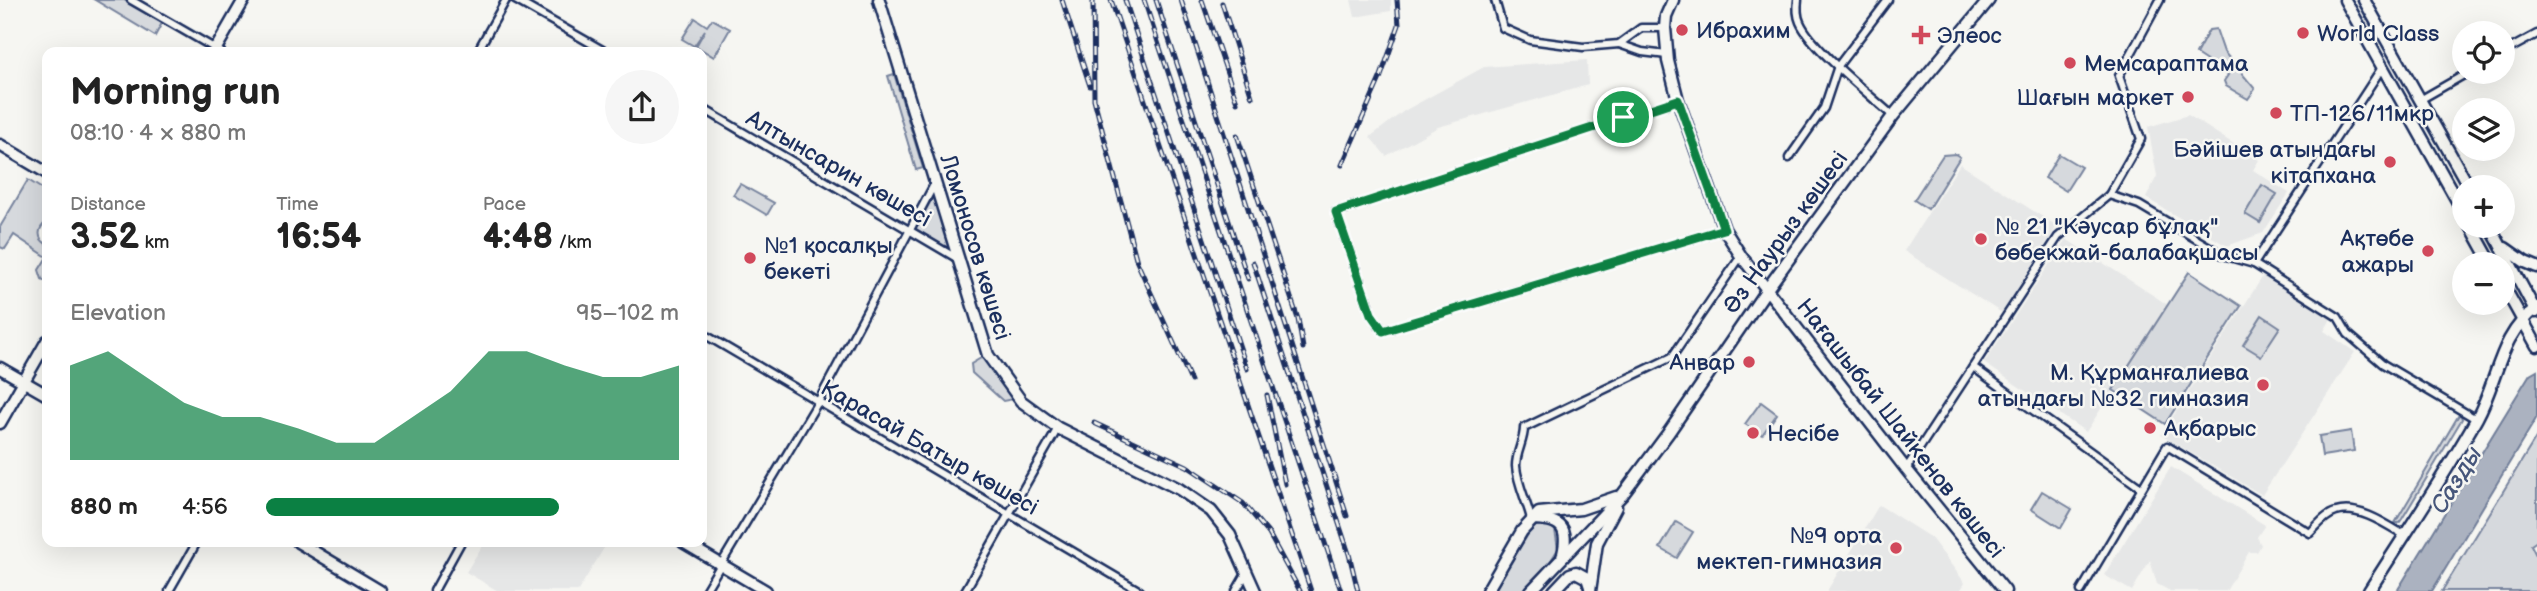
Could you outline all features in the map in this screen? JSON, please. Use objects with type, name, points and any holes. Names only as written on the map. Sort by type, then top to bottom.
[{"type":"main road","points":[[218,47],[244,0]]},
{"type":"main road","name":"Ломоносов көшесі","points":[[879,0],[988,355],[1021,401],[1058,428],[1179,489],[1211,511],[1230,535],[1248,570],[1255,591]]},
{"type":"main road","points":[[1665,28],[1666,16],[1673,0]]},
{"type":"main road","name":"Әз Наурыз көшесі","points":[[1623,494],[1893,116],[1989,0]]},
{"type":"main road","points":[[2345,0],[2452,190]]},
{"type":"main road","points":[[2364,0],[2462,175]]},
{"type":"main road","name":"Нағашыбай Шайкенов көшесі","points":[[1665,28],[1667,55],[1678,100],[1724,229],[1741,256],[1906,469],[2005,591]]},
{"type":"main road","points":[[0,145],[42,170]]},
{"type":"main road","points":[[2440,168],[2454,162]]},
{"type":"main road","points":[[2369,591],[2476,419],[2511,334],[2522,318],[2536,309],[2497,238]]},
{"type":"main road","points":[[2501,245],[2537,267]]},
{"type":"main road","points":[[2515,306],[2537,346]]},
{"type":"main road","points":[[0,423],[42,350]]},
{"type":"main road","points":[[0,368],[42,392]]},
{"type":"main road","points":[[1487,591],[1531,519],[1539,513],[1581,509],[1623,494]]},
{"type":"main road","points":[[1531,591],[1623,494]]},
{"type":"main road","points":[[1590,589],[1597,543],[1623,494]]},
{"type":"main road","points":[[1531,519],[1552,519],[1562,528],[1565,540],[1562,559]]},
{"type":"main road","points":[[306,547],[380,591]]},
{"type":"main road","points":[[691,547],[766,591]]},
{"type":"main road","points":[[1554,591],[1570,574],[1576,572],[1587,578],[1590,589]]},
{"type":"street","points":[[131,0],[209,47]]},
{"type":"street","points":[[480,47],[506,0]]},
{"type":"street","points":[[515,0],[597,47]]},
{"type":"street","points":[[1495,0],[1503,28],[1530,40],[1583,47],[1619,44],[1642,52],[1667,55]]},
{"type":"street","points":[[1798,0],[1799,20],[1805,30],[1893,116]]},
{"type":"street","points":[[1789,158],[1824,108],[1838,65],[1888,0]]},
{"type":"street","points":[[1906,469],[2058,237],[2109,195],[2141,139],[2119,76],[2160,0]]},
{"type":"street","points":[[1619,44],[1642,28],[1665,28]]},
{"type":"street","points":[[2515,46],[2537,34]]},
{"type":"street","points":[[2254,264],[2383,66]]},
{"type":"street","points":[[2420,100],[2452,82]]},
{"type":"street","points":[[1678,100],[1336,212],[1371,314],[1383,331],[1724,229]]},
{"type":"street","name":"Алтынсарин көшесі","points":[[707,112],[958,259]]},
{"type":"street","points":[[705,591],[818,401],[936,181]]},
{"type":"street","points":[[2109,195],[2138,205],[2222,255],[2254,264],[2338,317],[2348,334],[2383,364],[2476,419]]},
{"type":"street","points":[[1531,519],[1518,474],[1517,454],[1524,438],[1524,428],[1672,357],[1741,256]]},
{"type":"street","name":"Қарасай Батыр көшесі","points":[[707,336],[1140,591]]},
{"type":"street","points":[[1973,367],[2141,488]]},
{"type":"street","points":[[965,591],[1058,428]]},
{"type":"street","points":[[2081,591],[2167,446],[2310,533],[2329,515],[2343,511],[2380,521],[2404,535]]},
{"type":"street","points":[[169,591],[194,547]]},
{"type":"street","points":[[435,591],[458,547]]},
{"type":"street","points":[[1236,591],[1248,570]]},
{"type":"shaded area","points":[[95,0],[124,0],[162,23],[155,36]]},
{"type":"shaded area","points":[[1351,0],[1391,0],[1391,11],[1355,17]]},
{"type":"shaded area","points":[[695,18],[707,26],[712,19],[730,29],[714,57],[707,53],[707,47],[696,46],[705,30],[694,46],[682,39]]},
{"type":"shaded area","points":[[2216,29],[2224,52],[2255,89],[2248,99],[2226,86],[2224,81],[2228,75],[2196,54],[2209,30]]},
{"type":"shaded area","points":[[1587,60],[1588,85],[1438,127],[1386,156],[1370,137],[1404,111],[1484,67]]},
{"type":"shaded area","points":[[894,74],[923,168],[916,170],[888,76]]},
{"type":"shaded area","points":[[2188,115],[2259,160],[2253,170],[2289,193],[2263,233],[2227,246],[2146,198],[2157,176],[2148,127]]},
{"type":"shaded area","points":[[1955,154],[1960,157],[1928,209],[1914,200],[1943,155]]},
{"type":"shaded area","points":[[2059,154],[2081,167],[2066,191],[2045,178]]},
{"type":"shaded area","name":"№ 21 \"Кәусар бұлақ\" бөбекжай-балабақшасы","points":[[1960,164],[2057,226],[2002,313],[1904,251]]},
{"type":"shaded area","points":[[28,180],[42,189],[42,254],[14,235],[5,249],[0,247],[0,227]]},
{"type":"shaded area","points":[[740,184],[774,203],[767,215],[733,195]]},
{"type":"shaded area","points":[[2262,185],[2277,194],[2260,223],[2245,214]]},
{"type":"shaded area","points":[[934,195],[951,250],[915,229]]},
{"type":"shaded area","points":[[2066,239],[2168,305],[2086,432],[1984,363]]},
{"type":"shaded area","points":[[2189,272],[2241,306],[2165,424],[2113,390]]},
{"type":"shaded area","name":"М. Құрманғалиева атындағы №32 гимназия","points":[[2263,276],[2331,319],[2324,331],[2355,352],[2262,495],[2161,435]]},
{"type":"shaded area","points":[[2262,315],[2280,327],[2261,356],[2243,345]]},
{"type":"shaded area","points":[[981,358],[986,359],[1013,399],[1003,401],[972,373],[971,364]]},
{"type":"shaded area","points":[[2537,370],[2537,417],[2432,591],[2397,591],[2530,374]]},
{"type":"shaded area","points":[[1761,402],[1777,414],[1762,435],[1745,424]]},
{"type":"shaded area","points":[[2460,413],[2462,419],[2402,519],[2395,523]]},
{"type":"shaded area","points":[[2351,431],[2354,451],[2322,456],[2319,436]]},
{"type":"shaded area","points":[[2537,436],[2537,541],[2531,545],[2537,557],[2537,591],[2442,591]]},
{"type":"shaded area","points":[[2171,467],[2265,525],[2257,537],[2261,545],[2257,552],[2249,552],[2226,591],[2170,591],[2157,584],[2150,560],[2132,591],[2104,575]]},
{"type":"shaded area","points":[[2042,491],[2072,509],[2061,528],[2031,509]]},
{"type":"shaded area","name":"№9 орта мектеп-гимназия","points":[[1879,505],[1931,538],[1965,583],[1960,591],[1827,591]]},
{"type":"shaded area","points":[[1676,522],[1693,532],[1677,558],[1660,548]]},
{"type":"shaded area","points":[[1547,525],[1555,530],[1558,549],[1532,591],[1494,591],[1531,529]]},
{"type":"shaded area","points":[[482,547],[605,547],[578,591],[498,591],[466,572]]},
{"type":"railway","points":[[1062,0],[1090,86]]},
{"type":"railway","points":[[1093,0],[1094,99],[1137,262],[1191,381]]},
{"type":"railway","points":[[1111,0],[1311,591]]},
{"type":"railway","points":[[1125,0],[1247,369]]},
{"type":"railway","points":[[1144,0],[1341,591]]},
{"type":"railway","points":[[1156,0],[1248,279]]},
{"type":"railway","points":[[1181,0],[1347,516]]},
{"type":"railway","points":[[1202,0],[1237,102]]},
{"type":"railway","points":[[1342,165],[1381,76],[1399,25],[1397,0]]},
{"type":"railway","points":[[1222,3],[1252,97]]},
{"type":"railway","points":[[1237,135],[1298,319],[1303,348]]},
{"type":"railway","points":[[1253,262],[1349,554],[1358,591]]},
{"type":"railway","points":[[1267,395],[1285,484]]},
{"type":"railway","points":[[1094,423],[1187,466],[1243,503],[1269,534],[1300,591]]},
{"type":"place","name":"Ибрахим","points":[[1682,30]]},
{"type":"place","name":"World Class","points":[[2303,33]]},
{"type":"place","name":"Элеос","points":[[1921,35]]},
{"type":"place","name":"Мемсараптама","points":[[2070,63]]},
{"type":"place","name":"Шағын маркет","points":[[2188,97]]},
{"type":"place","name":"ТП-126/11мкр","points":[[2276,113]]},
{"type":"place","name":"Бәйішев атындағы кітапхана","points":[[2390,162]]},
{"type":"place","name":"№ 21 \"Кәусар бұлақ\" бөбекжай-балабақшасы","points":[[1981,239]]},
{"type":"place","name":"Ақтөбе ажары","points":[[2428,251]]},
{"type":"place","name":"№1 қосалқы бекеті","points":[[750,258]]},
{"type":"place","name":"Анвар","points":[[1749,362]]},
{"type":"place","name":"М. Құрманғалиева атындағы №32 гимназия","points":[[2263,385]]},
{"type":"place","name":"Ақбарыс","points":[[2150,428]]},
{"type":"place","name":"Несібе","points":[[1753,433]]},
{"type":"place","name":"№9 орта мектеп-гимназия","points":[[1896,548]]},
{"type":"route","points":[[1678,100],[1724,229],[1383,331],[1371,314],[1336,212],[1623,117],[1678,100]]},
{"type":"water label","name":"Сазды","points":[[2456,480]]}]
